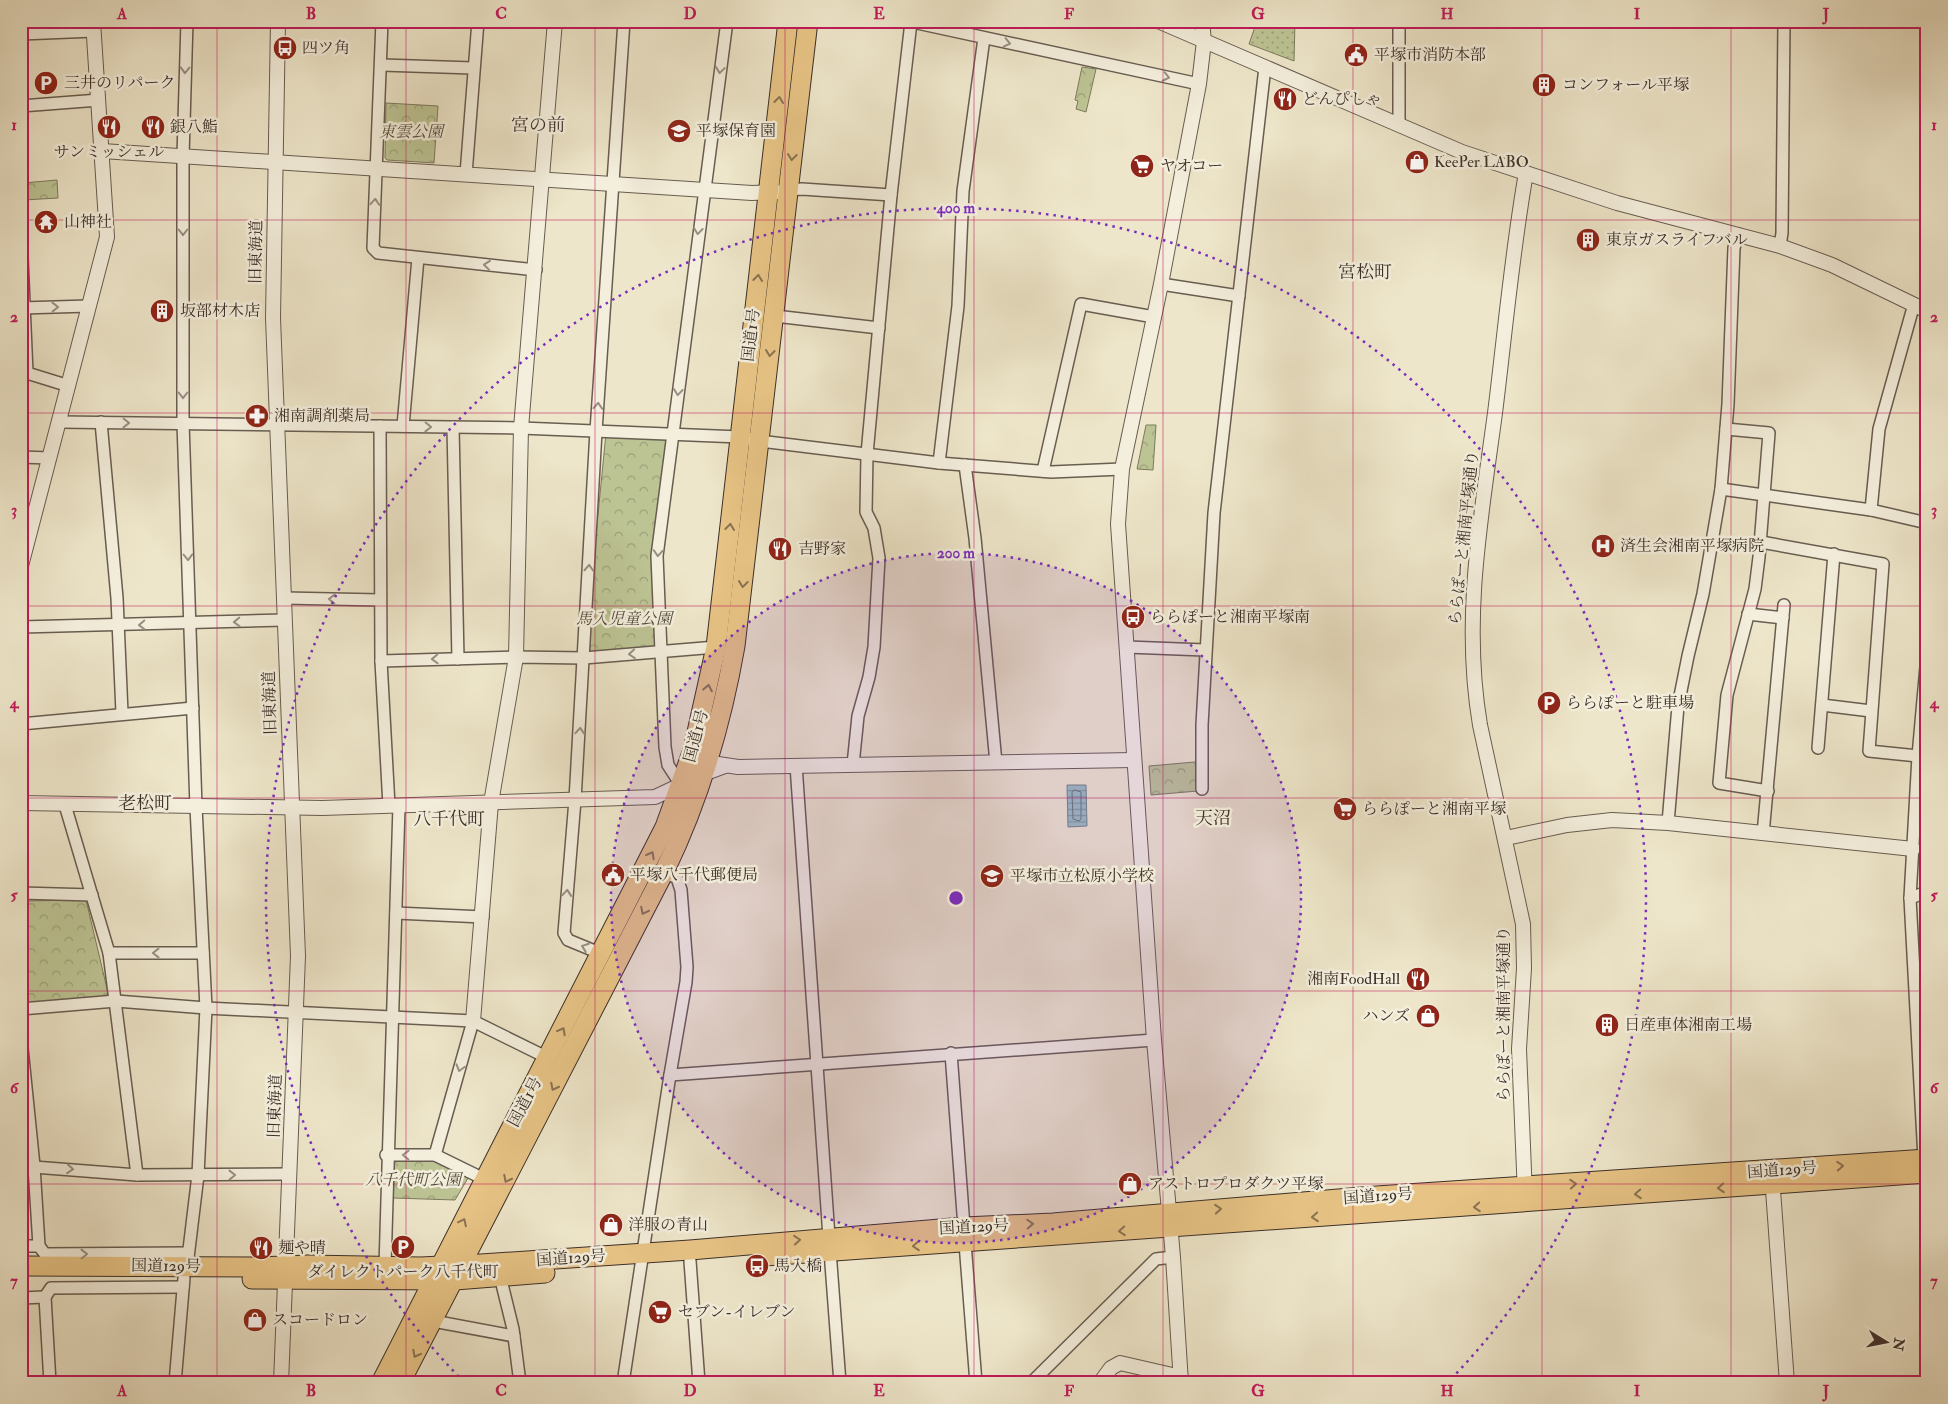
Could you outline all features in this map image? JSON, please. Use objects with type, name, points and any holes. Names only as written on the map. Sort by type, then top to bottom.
[{"type":"highway","name":"国道1号","points":[[400,1383],[664,872],[716,647],[788,21]]},
{"type":"highway","name":"国道1号","points":[[381,1383],[681,797],[713,767],[735,646],[808,21]]},
{"type":"highway","name":"国道129号","points":[[21,1266],[287,1273],[459,1272],[1170,1221],[1362,1197],[1525,1195],[1926,1164]]},
{"type":"highway","name":"国道129号","points":[[459,1272],[500,1276],[643,1259],[690,1261],[830,1244]]},
{"type":"highway","name":"国道129号","points":[[287,1273],[385,1266],[438,1273]]},
{"type":"highway","name":"国道129号","points":[[21,1278],[186,1271]]},
{"type":"street","points":[[175,1383],[198,1175],[206,1008],[196,807],[183,424],[182,156],[187,21]]},
{"type":"street","name":"旧東海道","points":[[278,21],[273,318],[298,956],[287,1273],[281,1383]]},
{"type":"street","points":[[382,21],[378,169],[372,248],[378,253],[536,270]]},
{"type":"street","points":[[466,174],[478,21]]},
{"type":"street","points":[[435,1155],[473,1021],[492,803],[516,657],[521,428],[536,270],[555,21]]},
{"type":"street","points":[[602,954],[568,940],[564,933],[575,800],[596,431],[624,21]]},
{"type":"street","points":[[681,797],[668,765],[665,747],[657,556],[727,21]]},
{"type":"street","points":[[1158,21],[1462,152],[1617,203],[1780,246],[1832,266],[1921,308],[1879,429],[1871,510]]},
{"type":"street","points":[[1100,1383],[1111,1368],[1120,1363],[1181,1380],[1173,1257],[1154,1040],[1118,524],[1122,469],[1161,284],[1199,84],[1204,41],[1202,21]]},
{"type":"street","points":[[1399,21],[1399,125]]},
{"type":"street","points":[[1780,246],[1782,229],[1784,21]]},
{"type":"street","points":[[853,765],[858,716],[869,677],[874,647],[879,558],[874,528],[866,512],[867,454],[910,22],[925,23],[984,38],[1199,84]]},
{"type":"street","points":[[21,34],[93,26],[107,237],[21,566]]},
{"type":"street","points":[[939,463],[958,306],[963,191],[984,38]]},
{"type":"street","points":[[382,65],[473,68]]},
{"type":"street","points":[[1202,789],[1205,650],[1214,513],[1265,67]]},
{"type":"street","points":[[21,106],[99,100]]},
{"type":"street","points":[[102,151],[768,193],[802,189],[892,195]]},
{"type":"street","name":"ららぽーと湘南平塚通り","points":[[1525,1195],[1519,1049],[1524,944],[1523,924],[1475,695],[1471,625],[1476,559],[1526,173]]},
{"type":"street","points":[[21,234],[27,373],[69,386]]},
{"type":"street","points":[[1668,823],[1678,706],[1702,601],[1720,489],[1726,429],[1734,254],[1738,234]]},
{"type":"street","points":[[403,426],[418,258]]},
{"type":"street","points":[[1161,284],[1239,296]]},
{"type":"street","points":[[1043,470],[1081,304],[1154,317]]},
{"type":"street","points":[[24,308],[89,306]]},
{"type":"street","points":[[775,316],[879,328]]},
{"type":"street","points":[[60,422],[521,428],[740,436],[760,441],[939,463],[1043,470],[1122,469]]},
{"type":"street","points":[[101,422],[118,625],[122,713]]},
{"type":"street","points":[[380,426],[380,661],[394,806],[396,913],[386,1155],[385,1266]]},
{"type":"street","points":[[453,427],[458,659]]},
{"type":"street","points":[[1726,429],[1769,433],[1761,542],[1754,589],[1727,695],[1719,783],[1768,791]]},
{"type":"street","points":[[21,457],[50,458]]},
{"type":"street","points":[[965,465],[975,538],[996,763]]},
{"type":"street","points":[[1720,489],[1871,510],[1927,523]]},
{"type":"street","points":[[1761,542],[1883,564],[1869,751],[1918,756]]},
{"type":"street","points":[[1818,748],[1834,554]]},
{"type":"street","points":[[284,598],[380,600]]},
{"type":"street","points":[[1763,834],[1784,605]]},
{"type":"street","points":[[1748,614],[1783,618]]},
{"type":"street","points":[[21,627],[284,620]]},
{"type":"street","points":[[380,661],[516,657],[584,658],[716,647]]},
{"type":"street","points":[[1126,648],[1205,650]]},
{"type":"street","points":[[1926,1164],[1910,898],[1918,756],[1927,655]]},
{"type":"street","points":[[1822,705],[1871,711]]},
{"type":"street","points":[[21,724],[122,713],[193,708]]},
{"type":"street","points":[[693,750],[713,767],[1134,760]]},
{"type":"street","points":[[796,765],[840,1383]]},
{"type":"street","points":[[21,803],[292,808],[681,797],[713,767]]},
{"type":"street","points":[[65,805],[109,953],[137,1175]]},
{"type":"street","points":[[1506,838],[1567,825],[1612,820],[1668,823],[1913,849]]},
{"type":"street","points":[[623,1383],[687,968],[681,890],[677,878],[664,872]]},
{"type":"street","points":[[1910,898],[1927,892]]},
{"type":"street","points":[[21,893],[92,895]]},
{"type":"street","points":[[396,913],[483,917]]},
{"type":"street","points":[[109,953],[203,953]]},
{"type":"street","points":[[21,1009],[116,1001],[206,1008],[473,1021],[548,1058]]},
{"type":"street","points":[[21,1038],[34,1166],[39,1246],[45,1254],[186,1271]]},
{"type":"street","points":[[670,1075],[951,1053],[1154,1040]]},
{"type":"street","points":[[951,1053],[976,1383]]},
{"type":"street","points":[[386,1155],[435,1155],[484,1179]]},
{"type":"street","points":[[21,1166],[137,1175],[290,1174]]},
{"type":"street","points":[[1772,1177],[1787,1383]]},
{"type":"street","points":[[21,1246],[39,1246]]},
{"type":"street","points":[[1031,1383],[1156,1259],[1173,1257]]},
{"type":"street","points":[[690,1261],[699,1383]]},
{"type":"street","points":[[50,1383],[45,1297],[51,1288],[186,1271]]},
{"type":"street","points":[[500,1276],[514,1336],[520,1383]]},
{"type":"street","points":[[21,1298],[45,1297]]},
{"type":"street","points":[[433,1321],[514,1336]]},
{"type":"green space","points":[[1251,21],[1295,21],[1294,61],[1249,44],[1256,24]]},
{"type":"green space","points":[[1082,67],[1096,69],[1086,112],[1076,109],[1078,101],[1075,100]]},
{"type":"green space","name":"東雲公園","points":[[386,103],[438,106],[434,163],[387,160],[385,158]]},
{"type":"green space","points":[[57,180],[58,198],[24,200],[23,183]]},
{"type":"green space","points":[[1146,425],[1156,425],[1153,470],[1137,469]]},
{"type":"green space","name":"馬入児童公園","points":[[606,433],[669,438],[657,556],[662,651],[584,658]]},
{"type":"green space","points":[[1195,762],[1198,791],[1151,795],[1149,766]]},
{"type":"green space","points":[[86,900],[109,997],[26,1004],[21,959],[21,901]]},
{"type":"green space","name":"八千代町公園","points":[[394,1160],[433,1161],[468,1178],[455,1200],[393,1198]]},
{"type":"water","points":[[1067,785],[1086,785],[1087,826],[1068,827]]},
{"type":"place","name":"四ツ角","points":[[285,48]]},
{"type":"place","name":"平塚市消防本部","points":[[1356,55]]},
{"type":"place","name":"三井のリパーク","points":[[46,83]]},
{"type":"place","name":"コンフォール平塚","points":[[1544,85]]},
{"type":"place","name":"どんぴしゃ","points":[[1285,99]]},
{"type":"place","name":"サンミッシェル","points":[[109,127]]},
{"type":"place","name":"銀八鮨","points":[[153,127]]},
{"type":"place","name":"平塚保育園","points":[[679,131]]},
{"type":"place","name":"KeePer LABO","points":[[1417,162]]},
{"type":"place","name":"ヤオコー","points":[[1142,166]]},
{"type":"place","name":"山神社","points":[[46,222]]},
{"type":"place","name":"東京ガスライフバル","points":[[1588,240]]},
{"type":"place","name":"坂部材木店","points":[[162,311]]},
{"type":"place","name":"湘南調剤薬局","points":[[257,416]]},
{"type":"place","name":"済生会湘南平塚病院","points":[[1603,546]]},
{"type":"place","name":"吉野家","points":[[780,549]]},
{"type":"place","name":"ららぽーと湘南平塚南","points":[[1133,617]]},
{"type":"place","name":"ららぽーと駐車場","points":[[1549,703]]},
{"type":"place","name":"ららぽーと湘南平塚","points":[[1345,809]]},
{"type":"place","name":"平塚八千代郵便局","points":[[613,875]]},
{"type":"place","name":"平塚市立松原小学校","points":[[992,876]]},
{"type":"place","name":"湘南FoodHall","points":[[1418,979]]},
{"type":"place","name":"ハンズ","points":[[1428,1016]]},
{"type":"place","name":"日産車体湘南工場","points":[[1607,1025]]},
{"type":"place","name":"アストロプロダクツ平塚","points":[[1130,1184]]},
{"type":"place","name":"洋服の青山","points":[[611,1225]]},
{"type":"place","name":"ダイレクトパーク八千代町","points":[[403,1247]]},
{"type":"place","name":"麺や晴","points":[[261,1248]]},
{"type":"place","name":"馬入橋","points":[[757,1266]]},
{"type":"place","name":"セブン-イレブン","points":[[660,1312]]},
{"type":"place","name":"スコードロン","points":[[255,1320]]},
{"type":"district","name":"宮の前","points":[[538,125]]},
{"type":"district","name":"宮松町","points":[[1365,272]]},
{"type":"district","name":"老松町","points":[[145,803]]},
{"type":"district","name":"天沼","points":[[1213,818]]},
{"type":"district","name":"八千代町","points":[[449,819]]}]
